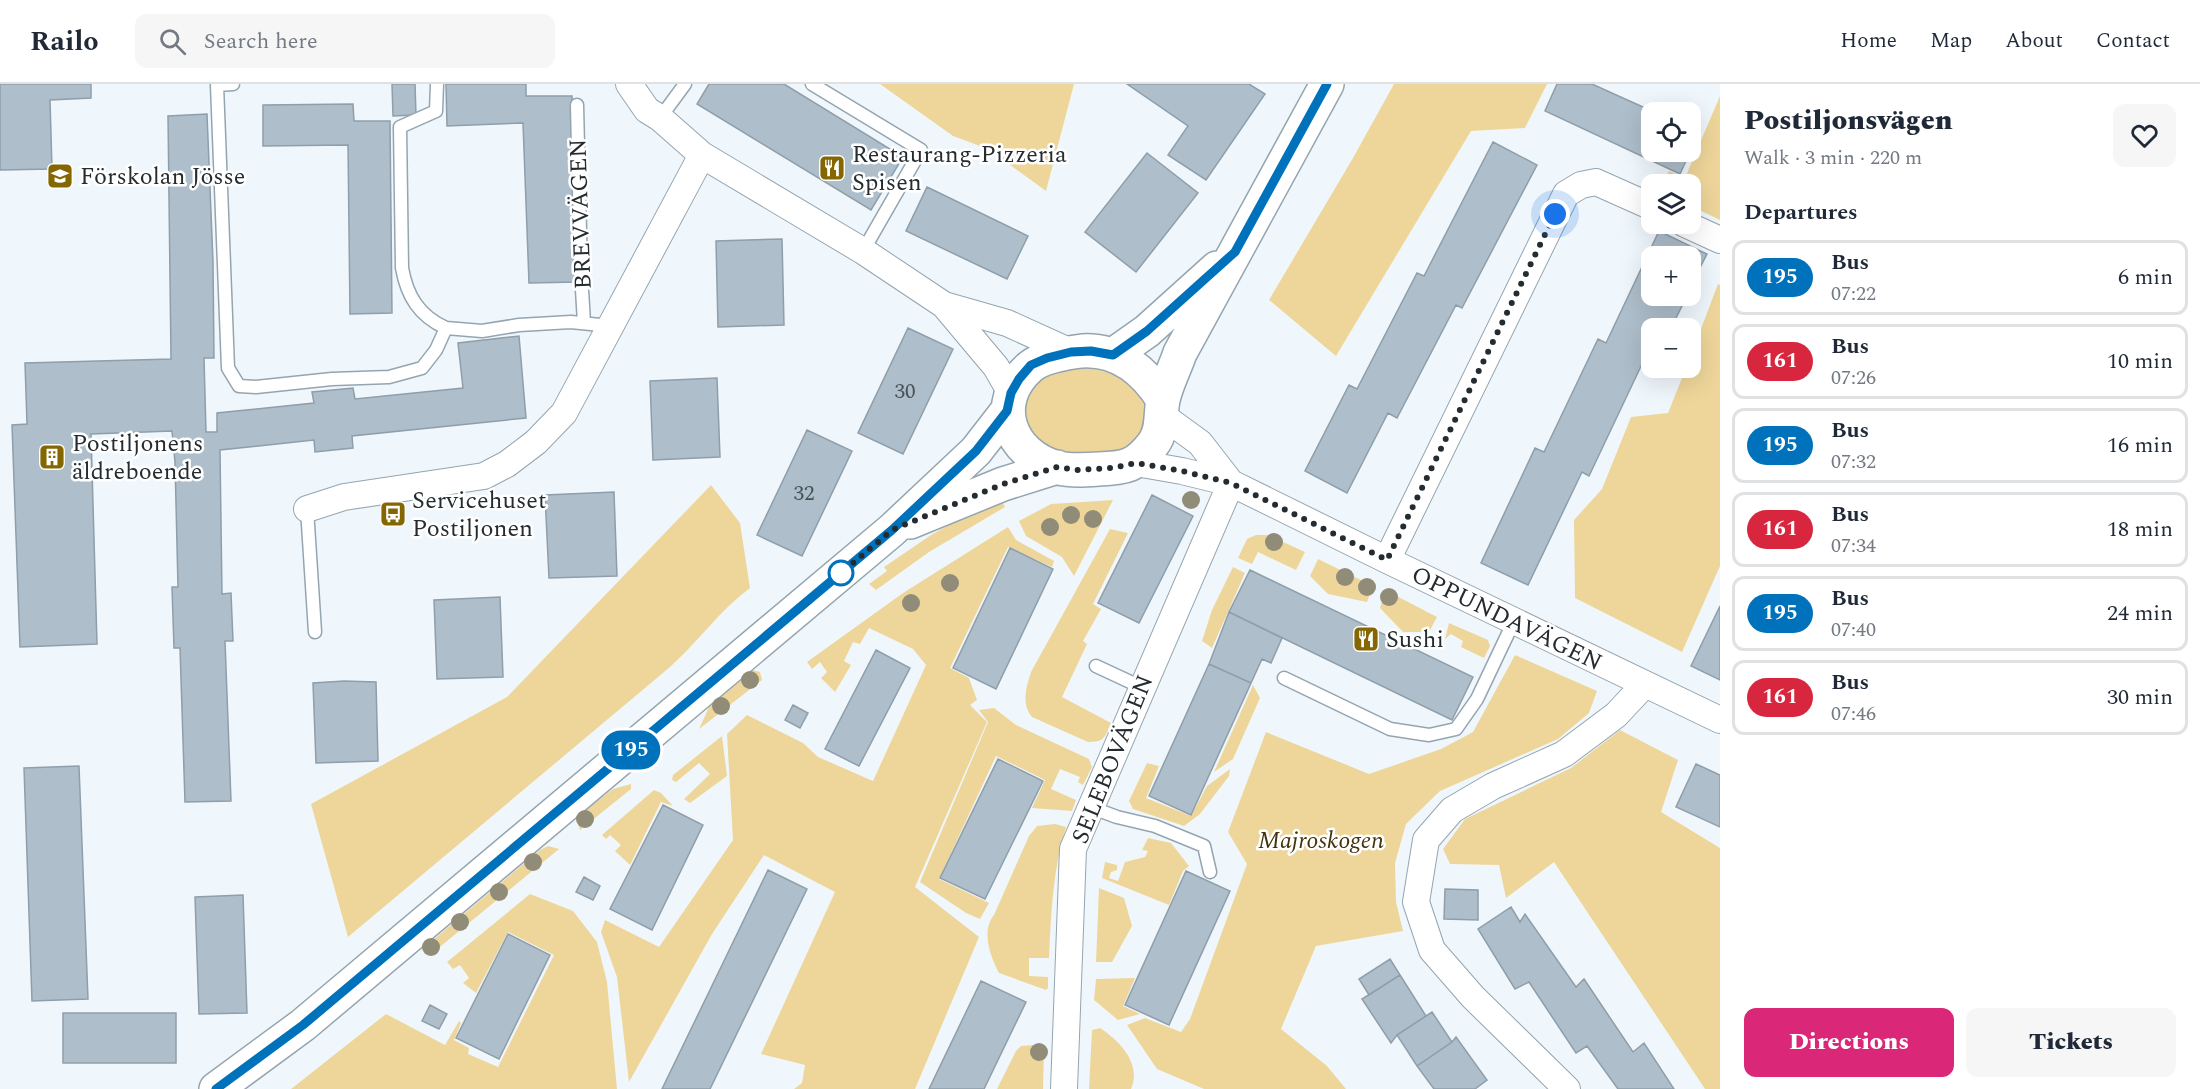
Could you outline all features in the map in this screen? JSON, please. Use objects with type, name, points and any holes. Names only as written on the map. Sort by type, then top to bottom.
[{"type":"street","points":[[629,84],[647,110],[660,118],[702,154],[863,251],[944,305],[996,367],[1009,402],[1012,431],[1021,445],[1035,457],[1057,467],[1077,470],[1136,463],[1155,442],[1180,353],[1235,252],[1318,87]]},
{"type":"street","name":"BREVVÄGEN","points":[[307,509],[344,497],[484,476],[507,464],[536,442],[564,413],[702,154]]},
{"type":"street","points":[[1387,560],[1566,194],[1581,185],[1596,182],[1641,202]]},
{"type":"street","points":[[1701,231],[1720,240]]},
{"type":"street","points":[[1113,355],[1147,331],[1235,252]]},
{"type":"street","points":[[944,305],[1007,323],[1071,352]]},
{"type":"street","points":[[216,1089],[303,1025],[892,530],[976,451],[1009,402],[1019,379],[1031,365],[1071,352],[1091,351],[1113,355],[1130,363],[1151,381],[1163,408]]},
{"type":"street","name":"OPPUNDAVÄGEN","points":[[1163,408],[1200,443],[1231,483]]},
{"type":"street","name":"OPPUNDAVÄGEN","points":[[1136,463],[1231,483],[1720,720]]},
{"type":"street","points":[[892,530],[1003,484],[1057,467]]},
{"type":"street","name":"SELEBOVÄGEN","points":[[1064,1089],[1073,849],[1231,483]]},
{"type":"street","points":[[1567,1089],[1473,997],[1432,950],[1416,902],[1426,840],[1452,810],[1493,786],[1564,754],[1616,715],[1645,684]]},
{"type":"lane","points":[[233,84],[217,85],[228,368],[239,386],[256,387],[332,379],[389,377],[422,368],[436,350],[446,328],[423,314],[406,290],[402,268],[400,127],[436,111],[436,84]]},
{"type":"lane","points":[[660,118],[685,84]]},
{"type":"lane","points":[[812,84],[921,150],[863,251]]},
{"type":"lane","name":"BREVVÄGEN","points":[[577,105],[584,323]]},
{"type":"lane","name":"BREVVÄGEN","points":[[446,328],[482,331],[519,325],[571,322],[610,326]]},
{"type":"lane","points":[[307,509],[315,632]]},
{"type":"lane","points":[[1284,678],[1390,729],[1430,735],[1456,729],[1477,699],[1514,621]]},
{"type":"lane","points":[[1096,666],[1141,687]]},
{"type":"lane","points":[[1090,807],[1117,817],[1155,826],[1204,846],[1210,872]]},
{"type":"green space","points":[[880,84],[1074,84],[1046,191],[988,149],[953,136]]},
{"type":"green space","points":[[1394,84],[1547,84],[1525,128],[1471,131],[1336,356],[1269,300]]},
{"type":"green space","points":[[1720,96],[1720,220],[1701,211],[1701,174],[1687,174],[1692,162],[1701,162],[1701,141]]},
{"type":"green space","points":[[1718,284],[1720,285],[1720,566],[1682,652],[1575,598],[1574,520],[1602,489],[1631,417],[1668,413],[1682,378],[1701,378],[1701,329]]},
{"type":"green space","points":[[1069,368],[1087,368],[1122,375],[1146,402],[1148,416],[1142,433],[1133,444],[1118,454],[1061,455],[1029,438],[1020,404],[1036,380]]},
{"type":"green space","points":[[711,485],[740,523],[750,588],[729,606],[670,667],[348,937],[311,804],[507,697]]},
{"type":"green space","points":[[1000,497],[1005,507],[929,552],[876,590],[869,584],[887,571],[884,567],[931,535]]},
{"type":"green space","points":[[1113,500],[1074,576],[1062,557],[1026,536],[1019,521],[1051,504]]},
{"type":"green space","points":[[1008,527],[1016,540],[1054,561],[1052,567],[1008,547],[950,668],[969,678],[977,700],[970,705],[987,722],[915,887],[979,937],[915,1089],[794,1089],[802,1083],[805,1065],[761,1054],[835,892],[764,855],[712,934],[629,1082],[617,977],[601,932],[605,920],[659,947],[733,840],[727,734],[747,715],[803,743],[818,757],[873,781],[926,665],[913,649],[869,628],[860,644],[853,642],[844,661],[851,665],[835,692],[821,678],[827,672],[820,662],[812,669],[807,662],[903,593]]},
{"type":"green space","points":[[1110,529],[1128,533],[1093,604],[1101,609],[1083,641],[1087,644],[1062,697],[1111,723],[1104,738],[1088,742],[1032,717],[1026,707],[1026,695],[1031,672]]},
{"type":"green space","points":[[1256,535],[1268,535],[1305,552],[1296,570],[1258,552],[1252,564],[1238,558],[1247,539]]},
{"type":"green space","points":[[1318,559],[1373,586],[1367,602],[1328,594],[1310,576]]},
{"type":"green space","points":[[1233,567],[1245,573],[1212,648],[1202,641],[1212,610]]},
{"type":"green space","points":[[1385,590],[1437,617],[1429,632],[1403,632],[1380,608]]},
{"type":"green space","points":[[1449,623],[1488,640],[1490,646],[1484,658],[1461,647],[1463,641],[1451,634],[1445,639]]},
{"type":"green space","name":"Majroskogen","points":[[1515,655],[1597,691],[1589,713],[1558,739],[1440,791],[1406,824],[1395,863],[1396,902],[1403,931],[1316,946],[1281,1029],[1327,1066],[1346,1089],[1204,1089],[1157,1069],[1127,1025],[1145,1018],[1181,1032],[1190,1019],[1247,864],[1228,832],[1266,732],[1369,774],[1441,749],[1473,732]]},
{"type":"green space","points":[[753,670],[760,672],[762,680],[699,729],[710,705]]},
{"type":"green space","points":[[1253,685],[1260,698],[1233,759],[1214,772]]},
{"type":"green space","points":[[994,708],[1016,725],[1089,759],[1092,767],[1083,785],[1078,782],[1080,777],[1060,769],[1051,789],[1076,800],[1072,811],[1032,808],[1045,780],[996,756],[939,879],[989,903],[980,919],[966,913],[920,882],[988,722],[979,710]]},
{"type":"green space","name":"Majroskogen","points":[[1620,730],[1678,760],[1661,812],[1720,848],[1720,1089],[1705,1089],[1554,862],[1506,898],[1499,865],[1450,864],[1443,849],[1465,819],[1571,768]]},
{"type":"green space","points":[[722,736],[727,776],[690,803],[684,799],[710,774],[699,763],[676,782],[672,780],[673,775]]},
{"type":"green space","points":[[1147,763],[1159,766],[1146,798],[1191,816],[1207,786],[1230,769],[1229,776],[1200,814],[1184,826],[1133,809],[1129,801]]},
{"type":"green space","points":[[631,784],[631,789],[580,830],[577,821],[579,815],[613,789]]},
{"type":"green space","points":[[654,790],[661,793],[673,806],[661,802],[630,865],[615,851],[621,845],[610,835],[606,839],[602,835]]},
{"type":"green space","points":[[1055,824],[1066,827],[1055,875],[1049,958],[1029,958],[1029,976],[1048,977],[1046,990],[999,973],[987,936],[990,921],[1029,836],[1037,826]]},
{"type":"green space","points":[[1148,838],[1171,843],[1189,866],[1183,871],[1169,905],[1102,878],[1105,862],[1117,865],[1117,870],[1111,872],[1109,878],[1118,881],[1125,862],[1145,857],[1148,851],[1142,850]]},
{"type":"green space","points":[[548,846],[559,849],[430,955],[425,952],[426,946],[540,850]]},
{"type":"green space","points":[[1099,888],[1124,898],[1132,926],[1112,962],[1096,962]]},
{"type":"green space","points":[[530,894],[573,911],[597,942],[607,982],[617,1089],[291,1089],[386,1014],[445,1045],[459,1021],[461,1023],[454,1040],[469,1048],[468,1054],[498,1067],[554,955],[508,932],[476,993],[463,983],[469,978],[460,965],[453,969],[447,962]]},
{"type":"green space","points":[[1135,978],[1123,1006],[1140,1014],[1118,1020],[1094,1000],[1096,979]]},
{"type":"green space","points":[[1100,1028],[1127,1054],[1134,1071],[1131,1089],[1089,1089],[1092,1030]]},
{"type":"green space","points":[[1033,1045],[1044,1049],[1043,1089],[997,1089],[1016,1051],[1021,1046]]},
{"type":"building","points":[[0,84],[91,84],[91,98],[50,100],[52,169],[0,170]]},
{"type":"building","points":[[392,84],[415,84],[416,115],[393,116]]},
{"type":"building","points":[[446,84],[526,84],[526,96],[572,96],[577,282],[529,283],[523,123],[447,126]]},
{"type":"building","points":[[709,84],[784,84],[903,157],[871,210],[697,104]]},
{"type":"building","points":[[1127,84],[1249,84],[1265,94],[1206,180],[1168,155],[1188,126]]},
{"type":"building","points":[[1557,84],[1592,84],[1641,106],[1641,156],[1545,111]]},
{"type":"building","points":[[353,104],[354,121],[390,121],[392,313],[350,314],[348,145],[263,146],[263,105]]},
{"type":"building","name":"Postiljonens äldreboende","points":[[207,114],[214,358],[204,358],[206,432],[217,432],[217,413],[314,403],[312,392],[353,388],[355,399],[463,388],[458,343],[519,336],[526,418],[352,436],[353,448],[315,452],[314,440],[220,450],[222,594],[231,593],[233,641],[225,641],[231,801],[185,802],[180,648],[174,648],[172,587],[178,587],[175,462],[172,431],[91,434],[97,644],[20,647],[12,425],[27,424],[25,363],[171,359],[168,116]]},
{"type":"building","points":[[1493,142],[1537,165],[1462,308],[1456,305],[1397,418],[1388,413],[1347,493],[1305,471],[1349,385],[1357,389],[1417,273],[1424,276]]},
{"type":"building","points":[[1147,153],[1198,193],[1136,272],[1085,232]]},
{"type":"building","points":[[1654,162],[1685,162],[1680,174]]},
{"type":"building","points":[[927,187],[1028,236],[1007,279],[906,231]]},
{"type":"building","points":[[1658,234],[1665,234],[1690,246],[1652,246]]},
{"type":"building","points":[[782,239],[784,325],[718,327],[716,241]]},
{"type":"building","points":[[1701,251],[1707,254],[1701,266]]},
{"type":"building","points":[[1641,269],[1641,306],[1682,306],[1676,318],[1641,318],[1641,366],[1589,476],[1582,472],[1528,585],[1481,563],[1535,448],[1544,452],[1598,339],[1606,343]]},
{"type":"building","points":[[908,328],[953,349],[903,454],[858,433]]},
{"type":"building","points":[[717,378],[720,457],[653,460],[650,381]]},
{"type":"building","points":[[807,430],[852,451],[802,556],[757,535]]},
{"type":"building","points":[[614,492],[617,576],[549,578],[545,495]]},
{"type":"building","points":[[1152,495],[1193,516],[1139,623],[1098,603]]},
{"type":"building","points":[[1010,548],[1053,569],[996,689],[953,668]]},
{"type":"building","points":[[1250,570],[1473,677],[1452,720],[1229,612]]},
{"type":"building","points":[[500,597],[503,677],[437,679],[434,600]]},
{"type":"building","points":[[1720,606],[1720,680],[1691,666]]},
{"type":"building","points":[[1229,612],[1282,638],[1271,663],[1262,659],[1251,683],[1209,664]]},
{"type":"building","points":[[876,650],[910,668],[859,766],[825,749]]},
{"type":"building","points":[[1209,664],[1251,683],[1191,815],[1149,796]]},
{"type":"building","points":[[376,682],[378,761],[316,763],[313,683]]},
{"type":"building","points":[[793,705],[808,713],[800,728],[785,720]]},
{"type":"building","points":[[998,759],[1043,781],[985,899],[940,878]]},
{"type":"building","points":[[1696,764],[1720,775],[1720,827],[1676,807]]},
{"type":"building","points":[[79,766],[88,999],[32,1001],[24,768]]},
{"type":"building","points":[[663,805],[703,825],[652,930],[610,909]]},
{"type":"building","points":[[768,870],[807,889],[710,1089],[662,1089]]},
{"type":"building","points":[[1186,871],[1230,891],[1169,1025],[1125,1005]]},
{"type":"building","points":[[584,877],[600,886],[593,900],[576,892]]},
{"type":"building","points":[[1445,889],[1478,890],[1478,920],[1444,919]]},
{"type":"building","points":[[243,895],[247,1013],[199,1014],[195,897]]},
{"type":"building","points":[[1511,907],[1520,922],[1525,914],[1576,987],[1584,979],[1633,1052],[1644,1043],[1674,1089],[1618,1089],[1587,1046],[1576,1053],[1529,982],[1515,989],[1478,929]]},
{"type":"building","points":[[508,934],[550,955],[499,1059],[456,1038]]},
{"type":"building","points":[[1390,959],[1400,975],[1369,995],[1359,979]]},
{"type":"building","points":[[1400,975],[1426,1016],[1397,1035],[1391,1043],[1362,999]]},
{"type":"building","points":[[981,981],[1026,1002],[984,1089],[929,1089]]},
{"type":"building","points":[[430,1005],[447,1014],[439,1029],[422,1021]]},
{"type":"building","points":[[1432,1012],[1452,1042],[1417,1066],[1397,1035]]},
{"type":"building","points":[[63,1013],[176,1013],[176,1063],[63,1063]]},
{"type":"building","points":[[1456,1037],[1487,1080],[1475,1089],[1434,1089],[1417,1066]]},
{"type":"bus line","name":"195","points":[[216,1089],[303,1025],[892,530],[976,451],[1007,411],[1011,393],[1031,365],[1071,352],[1091,351],[1113,355],[1147,331],[1235,252],[1327,84]]},
{"type":"place","name":"Restaurang-Pizzeria Spisen","points":[[832,168]]},
{"type":"place","name":"Förskolan Jösse","points":[[60,176]]},
{"type":"place","name":"Postiljonens äldreboende","points":[[52,457]]},
{"type":"place","name":"Servicehuset Postiljonen","points":[[393,514]]},
{"type":"place","name":"Sushi","points":[[1366,639]]},
{"type":"route","points":[[841,573],[839,575],[892,530],[1003,484],[1057,467],[1077,470],[1112,468],[1136,463],[1231,483],[1387,560],[1555,214]]}]
